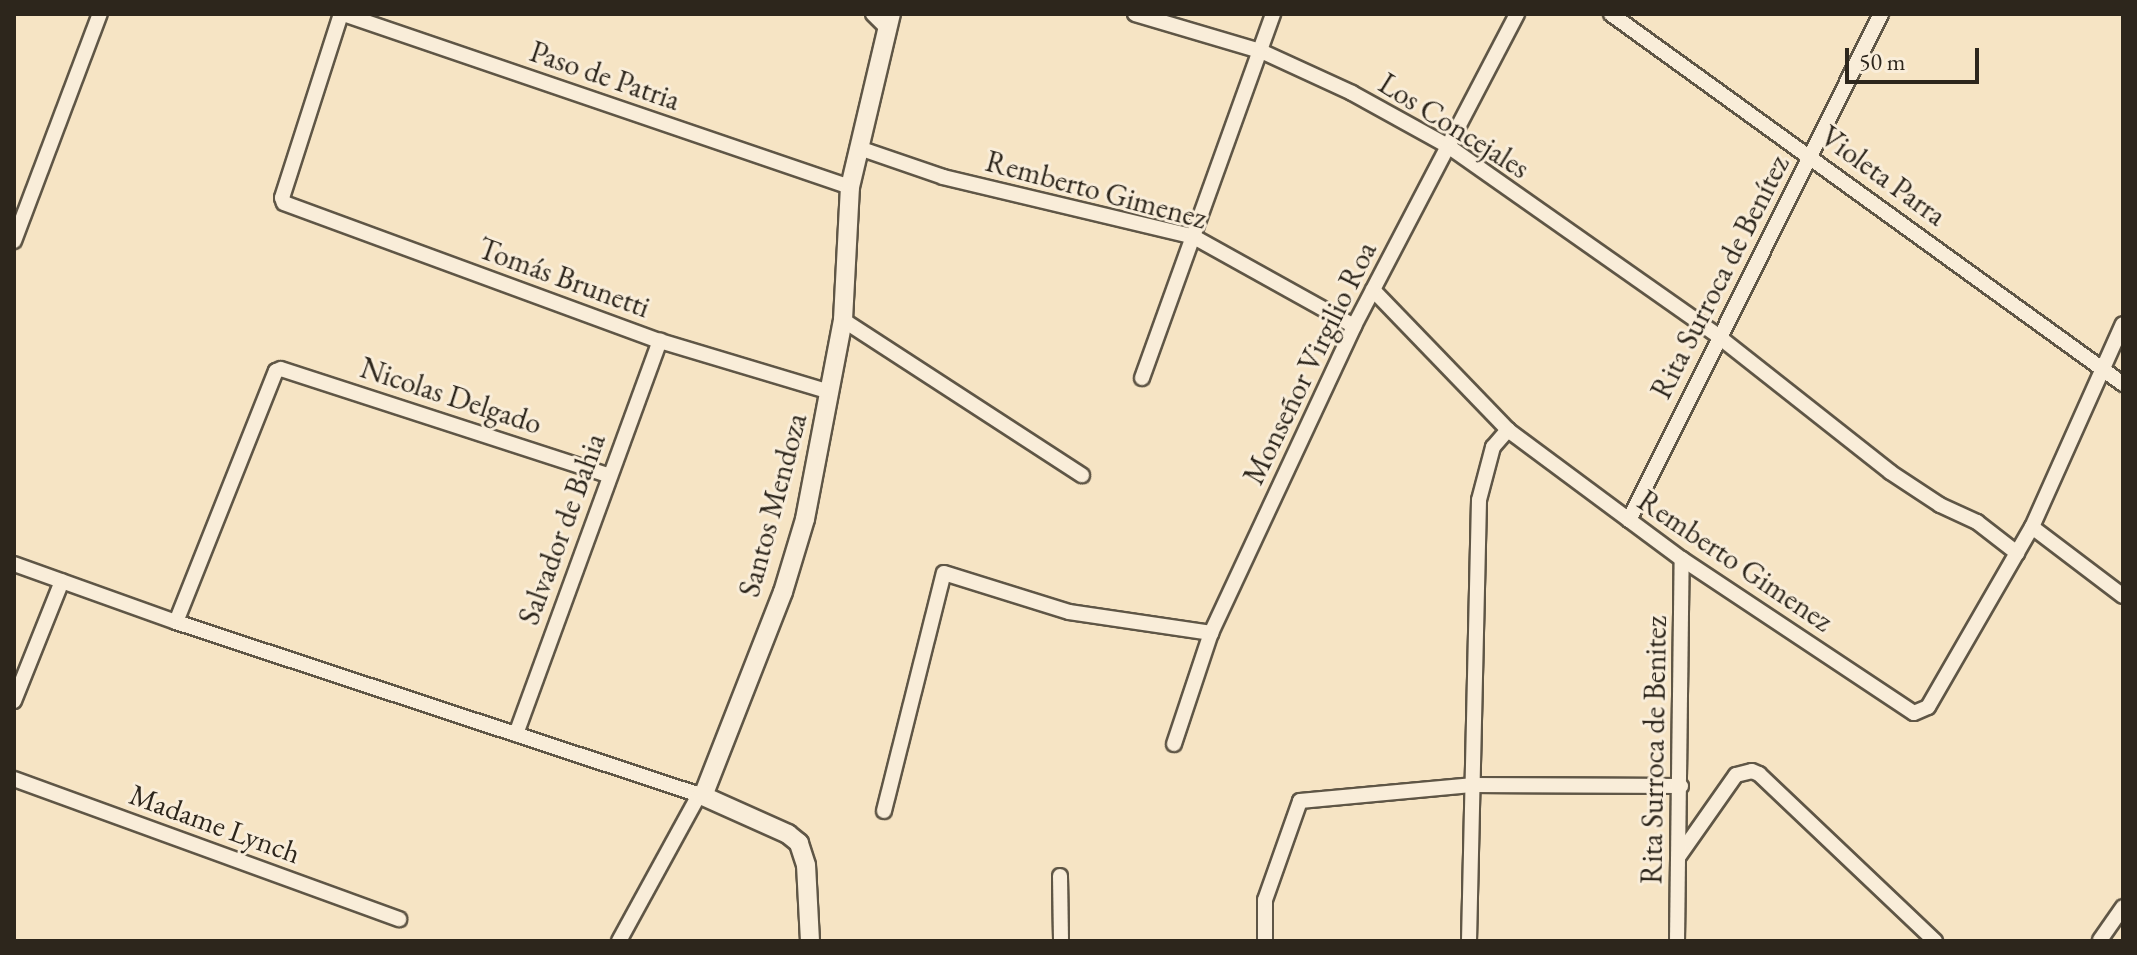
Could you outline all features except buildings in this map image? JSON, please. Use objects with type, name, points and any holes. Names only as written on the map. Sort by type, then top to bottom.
[{"type":"street","points":[[14,239],[100,14]]},
{"type":"street","name":"Paso de Patria","points":[[342,14],[850,187]]},
{"type":"street","name":"Tomás Brunetti","points":[[342,14],[282,198],[284,203],[660,341],[830,392]]},
{"type":"street","points":[[873,14],[889,21]]},
{"type":"street","name":"Los Concejales","points":[[1135,14],[1263,52],[1352,93],[1448,146],[1718,336],[1890,472],[1940,505],[1977,522],[2017,553]]},
{"type":"street","points":[[1142,378],[1263,52],[1273,14]]},
{"type":"street","name":"Monseñor Virgilio Roa","points":[[1174,744],[1211,633],[1354,326],[1517,14]]},
{"type":"street","name":"Violeta Parra","points":[[1611,14],[2123,384]]},
{"type":"street","name":"Rita Surroca de Benítez","points":[[1629,520],[1881,14]]},
{"type":"street","name":"Santos Mendoza","points":[[701,796],[783,592],[805,519],[843,320],[850,187],[889,21]]},
{"type":"street","name":"Remberto Gimenez","points":[[859,148],[943,177],[1194,237],[1354,326]]},
{"type":"street","name":"Remberto Gimenez","points":[[1373,290],[1508,430],[1682,559],[1914,713],[1928,707],[2032,527],[2123,324]]},
{"type":"street","points":[[843,320],[1082,475]]},
{"type":"street","name":"Salvador de Bahia","points":[[516,734],[608,475],[660,341]]},
{"type":"street","name":"Nicolas Delgado","points":[[176,622],[276,371],[285,368],[608,475]]},
{"type":"street","points":[[1469,941],[1479,500],[1493,447],[1508,430]]},
{"type":"street","points":[[2032,527],[2123,596]]},
{"type":"street","name":"Rita Surroca de Benitez","points":[[1677,941],[1682,559]]},
{"type":"street","points":[[14,564],[176,622],[701,796],[788,834],[799,843],[806,865],[810,941]]},
{"type":"street","points":[[884,811],[944,573],[1069,612],[1211,633]]},
{"type":"street","points":[[14,701],[62,581]]},
{"type":"street","points":[[1679,856],[1736,775],[1752,771],[1759,774],[1935,941]]},
{"type":"street","name":"Madame Lynch","points":[[14,779],[399,919]]},
{"type":"street","points":[[1265,941],[1265,900],[1300,801],[1471,785],[1681,786]]},
{"type":"street","points":[[619,941],[701,796]]},
{"type":"street","points":[[1060,876],[1061,941]]},
{"type":"street","points":[[2100,940],[2123,907]]}]
